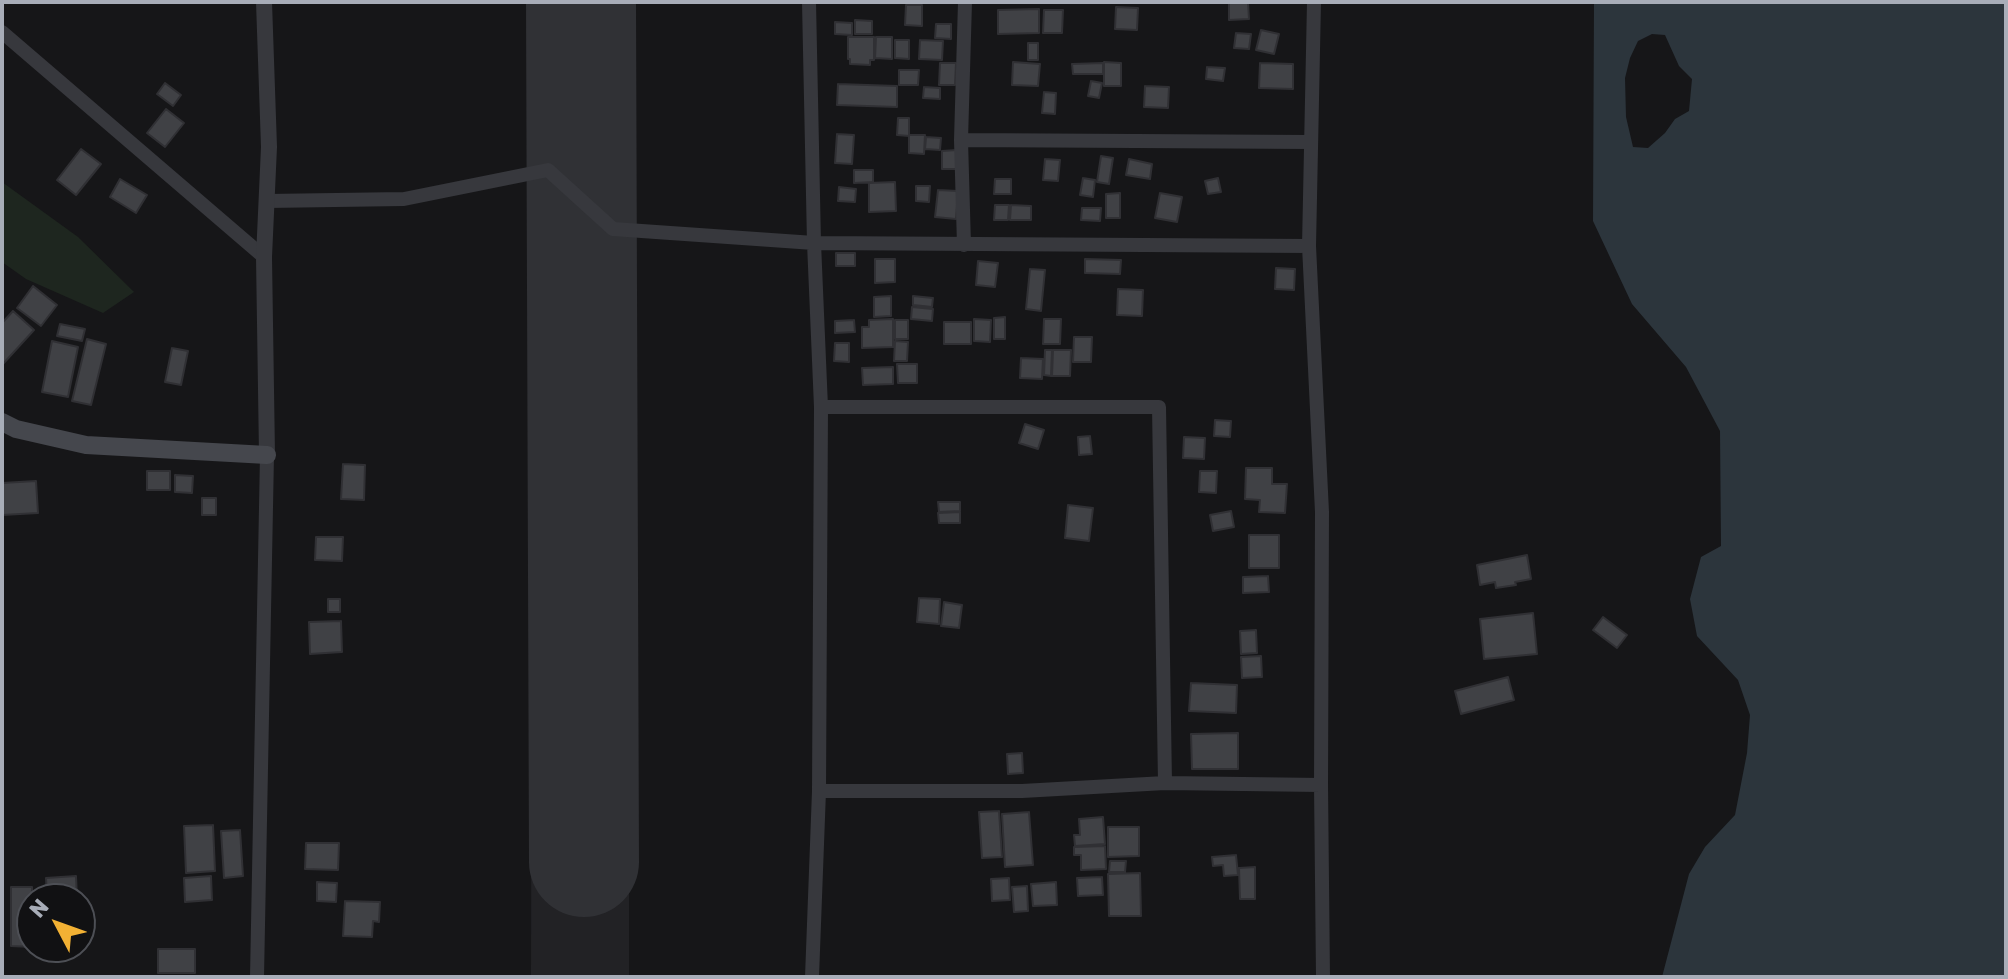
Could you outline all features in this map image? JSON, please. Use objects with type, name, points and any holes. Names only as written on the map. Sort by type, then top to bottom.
[{"type":"main road","points":[[2,422],[16,429],[86,445],[267,455]]},
{"type":"street","points":[[257,977],[267,455],[264,257],[269,147],[264,2]]},
{"type":"street","points":[[809,2],[821,407],[819,791],[812,977]]},
{"type":"street","points":[[964,245],[961,140],[965,2]]},
{"type":"street","points":[[1314,2],[1309,246],[1322,512],[1323,977]]},
{"type":"street","points":[[2,32],[264,257]]},
{"type":"street","points":[[961,140],[1310,142]]},
{"type":"street","points":[[267,201],[404,199],[548,170],[613,229],[814,243],[1309,246]]},
{"type":"street","points":[[821,407],[1159,407],[1165,783]]},
{"type":"street","points":[[819,791],[1022,791],[1165,783],[1321,785]]},
{"type":"shaded area","points":[[533,2],[630,2],[629,977],[531,977]]},
{"type":"shaded area","points":[[1594,2],[2006,2],[2006,977],[1662,977],[1689,874],[1705,847],[1735,815],[1747,753],[1750,715],[1738,680],[1697,636],[1690,599],[1701,557],[1721,546],[1720,431],[1686,367],[1632,304],[1593,221]],"holes":[[[1652,34],[1665,35],[1679,66],[1692,79],[1689,111],[1675,119],[1648,148],[1633,147],[1626,117],[1625,78],[1630,58],[1638,41]]]},
{"type":"shaded area","points":[[2,182],[78,237],[134,292],[103,313],[26,279],[2,262]]},
{"type":"building","points":[[1229,2],[1248,2],[1249,19],[1229,20]]},
{"type":"building","points":[[906,5],[922,5],[922,26],[905,25]]},
{"type":"building","points":[[1116,7],[1138,8],[1137,30],[1115,29]]},
{"type":"building","points":[[1039,9],[1039,33],[998,34],[998,10]]},
{"type":"building","points":[[1044,10],[1063,10],[1062,33],[1043,33]]},
{"type":"building","points":[[855,20],[872,21],[872,34],[855,34]]},
{"type":"building","points":[[835,22],[852,23],[852,35],[835,34]]},
{"type":"building","points":[[936,24],[951,24],[951,39],[935,38]]},
{"type":"building","points":[[1261,30],[1279,34],[1274,54],[1256,50]]},
{"type":"building","points":[[1236,33],[1251,34],[1249,49],[1234,48]]},
{"type":"building","points":[[848,37],[874,37],[874,60],[870,60],[870,65],[850,64]]},
{"type":"building","points":[[876,37],[892,37],[892,59],[875,58]]},
{"type":"building","points":[[895,40],[909,40],[909,59],[895,58]]},
{"type":"building","points":[[920,40],[943,41],[942,60],[919,59]]},
{"type":"building","points":[[1028,43],[1038,43],[1038,60],[1028,60]]},
{"type":"building","points":[[1013,62],[1040,64],[1038,86],[1012,85]]},
{"type":"building","points":[[1104,62],[1121,63],[1121,86],[1104,86]]},
{"type":"building","points":[[940,63],[956,63],[955,85],[939,85]]},
{"type":"building","points":[[1103,63],[1103,74],[1073,74],[1072,64]]},
{"type":"building","points":[[1260,63],[1293,64],[1293,89],[1259,88]]},
{"type":"building","points":[[1207,67],[1225,68],[1223,81],[1206,79]]},
{"type":"building","points":[[899,70],[919,70],[918,85],[899,85]]},
{"type":"building","points":[[1091,81],[1102,83],[1099,98],[1088,96]]},
{"type":"building","points":[[165,83],[181,95],[173,106],[157,94]]},
{"type":"building","points":[[838,84],[897,86],[897,107],[837,105]]},
{"type":"building","points":[[1145,86],[1169,87],[1168,108],[1144,107]]},
{"type":"building","points":[[924,87],[940,88],[940,99],[923,98]]},
{"type":"building","points":[[1044,92],[1056,93],[1055,114],[1042,113]]},
{"type":"building","points":[[166,109],[184,123],[165,147],[147,133]]},
{"type":"building","points":[[898,118],[909,118],[909,136],[897,135]]},
{"type":"building","points":[[837,134],[854,135],[852,164],[835,163]]},
{"type":"building","points":[[909,135],[925,135],[924,154],[909,153]]},
{"type":"building","points":[[926,137],[941,138],[940,150],[925,149]]},
{"type":"building","points":[[81,149],[101,164],[76,195],[57,180]]},
{"type":"building","points":[[957,150],[957,169],[942,169],[942,151]]},
{"type":"building","points":[[1101,156],[1113,158],[1109,184],[1097,182]]},
{"type":"building","points":[[1045,159],[1060,160],[1058,181],[1043,180]]},
{"type":"building","points":[[1129,159],[1152,164],[1150,179],[1126,175]]},
{"type":"building","points":[[854,170],[873,170],[873,182],[854,183]]},
{"type":"building","points":[[1083,178],[1095,180],[1093,197],[1080,195]]},
{"type":"building","points":[[1218,178],[1221,192],[1208,194],[1205,181]]},
{"type":"building","points":[[120,179],[147,195],[136,213],[110,197]]},
{"type":"building","points":[[995,179],[1011,179],[1011,194],[994,194]]},
{"type":"building","points":[[895,182],[896,211],[869,212],[869,183]]},
{"type":"building","points":[[916,186],[930,186],[929,202],[916,201]]},
{"type":"building","points":[[839,187],[856,189],[855,202],[838,201]]},
{"type":"building","points":[[938,190],[958,191],[956,219],[935,217]]},
{"type":"building","points":[[1120,193],[1120,218],[1106,218],[1106,194]]},
{"type":"building","points":[[1160,193],[1182,197],[1177,222],[1155,218]]},
{"type":"building","points":[[995,205],[1009,205],[1008,220],[994,220]]},
{"type":"building","points":[[1011,205],[1031,206],[1031,220],[1010,220]]},
{"type":"building","points":[[1082,208],[1101,208],[1100,221],[1081,220]]},
{"type":"building","points":[[836,253],[855,253],[855,266],[836,266]]},
{"type":"building","points":[[875,259],[895,259],[895,282],[875,283]]},
{"type":"building","points":[[1085,259],[1121,260],[1120,274],[1085,273]]},
{"type":"building","points":[[978,261],[998,263],[995,287],[976,285]]},
{"type":"building","points":[[1276,268],[1295,269],[1294,290],[1275,289]]},
{"type":"building","points":[[1030,269],[1045,270],[1041,311],[1026,309]]},
{"type":"building","points":[[33,286],[57,305],[41,326],[17,308]]},
{"type":"building","points":[[1118,289],[1143,290],[1142,316],[1117,315]]},
{"type":"building","points":[[891,296],[891,316],[874,317],[874,297]]},
{"type":"building","points":[[913,296],[933,298],[932,307],[913,305]]},
{"type":"building","points":[[912,307],[933,309],[932,321],[911,319]]},
{"type":"building","points":[[13,311],[34,330],[2,365],[2,323]]},
{"type":"building","points":[[1005,317],[1005,339],[994,339],[994,318]]},
{"type":"building","points":[[893,319],[893,347],[862,348],[862,327],[869,327],[869,320]]},
{"type":"building","points":[[974,319],[991,320],[990,342],[974,341]]},
{"type":"building","points":[[1044,319],[1061,319],[1060,344],[1043,344]]},
{"type":"building","points":[[854,320],[855,332],[835,333],[835,321]]},
{"type":"building","points":[[895,320],[908,320],[908,339],[895,339]]},
{"type":"building","points":[[944,322],[971,322],[971,344],[944,344]]},
{"type":"building","points":[[60,324],[85,329],[82,341],[57,336]]},
{"type":"building","points":[[1074,337],[1092,337],[1091,362],[1073,362]]},
{"type":"building","points":[[87,339],[106,344],[91,405],[72,401]]},
{"type":"building","points":[[52,341],[78,347],[68,397],[42,392]]},
{"type":"building","points":[[895,341],[908,342],[907,361],[894,361]]},
{"type":"building","points":[[835,343],[849,343],[849,362],[834,361]]},
{"type":"building","points":[[172,348],[188,351],[181,385],[165,382]]},
{"type":"building","points":[[1045,350],[1052,350],[1051,376],[1044,375]]},
{"type":"building","points":[[1053,350],[1071,350],[1070,376],[1052,376]]},
{"type":"building","points":[[1021,358],[1043,359],[1042,379],[1020,378]]},
{"type":"building","points":[[897,364],[917,364],[917,383],[898,383]]},
{"type":"building","points":[[893,367],[893,384],[863,385],[862,368]]},
{"type":"building","points":[[1215,420],[1231,421],[1230,437],[1214,436]]},
{"type":"building","points":[[1025,424],[1044,430],[1038,449],[1019,443]]},
{"type":"building","points":[[1090,436],[1092,454],[1079,455],[1078,437]]},
{"type":"building","points":[[1184,437],[1205,438],[1204,459],[1183,458]]},
{"type":"building","points":[[343,464],[365,465],[364,500],[341,499]]},
{"type":"building","points":[[1246,468],[1272,468],[1272,484],[1287,484],[1285,513],[1259,512],[1260,500],[1245,499]]},
{"type":"building","points":[[147,471],[170,471],[170,490],[147,490]]},
{"type":"building","points":[[1200,471],[1217,471],[1216,493],[1199,492]]},
{"type":"building","points":[[175,475],[193,476],[192,493],[175,492]]},
{"type":"building","points":[[36,481],[38,513],[2,515],[2,483]]},
{"type":"building","points":[[202,498],[216,498],[216,515],[202,515]]},
{"type":"building","points":[[938,502],[960,502],[960,511],[939,512]]},
{"type":"building","points":[[1068,505],[1093,508],[1089,541],[1065,538]]},
{"type":"building","points":[[1231,511],[1234,527],[1213,531],[1210,515]]},
{"type":"building","points":[[960,512],[960,523],[939,523],[938,513]]},
{"type":"building","points":[[1249,535],[1279,535],[1279,568],[1249,568]]},
{"type":"building","points":[[316,537],[343,537],[342,561],[315,560]]},
{"type":"building","points":[[1527,555],[1531,579],[1496,588],[1495,582],[1480,585],[1477,565]]},
{"type":"building","points":[[1268,576],[1269,592],[1243,593],[1243,577]]},
{"type":"building","points":[[919,598],[940,599],[939,624],[917,622]]},
{"type":"building","points":[[328,599],[340,599],[340,612],[328,612]]},
{"type":"building","points":[[944,602],[962,605],[959,628],[941,626]]},
{"type":"building","points":[[1533,613],[1537,654],[1484,659],[1480,619]]},
{"type":"building","points":[[1603,617],[1627,635],[1617,648],[1593,630]]},
{"type":"building","points":[[341,621],[342,652],[310,654],[309,622]]},
{"type":"building","points":[[1256,630],[1257,653],[1241,654],[1240,631]]},
{"type":"building","points":[[1261,656],[1262,677],[1242,678],[1241,657]]},
{"type":"building","points":[[1508,677],[1514,700],[1461,714],[1455,691]]},
{"type":"building","points":[[1191,683],[1237,685],[1236,713],[1189,711]]},
{"type":"building","points":[[1238,733],[1238,769],[1192,769],[1191,734]]},
{"type":"building","points":[[1022,753],[1023,773],[1008,774],[1007,754]]},
{"type":"building","points":[[999,811],[1002,857],[982,858],[979,812]]},
{"type":"building","points":[[1029,812],[1033,865],[1005,867],[1002,814]]},
{"type":"building","points":[[1103,817],[1105,844],[1075,846],[1074,835],[1080,835],[1079,819]]},
{"type":"building","points":[[213,825],[215,871],[186,873],[184,826]]},
{"type":"building","points":[[1108,827],[1139,827],[1139,856],[1108,857]]},
{"type":"building","points":[[240,830],[243,876],[224,878],[221,831]]},
{"type":"building","points":[[306,843],[339,843],[338,870],[305,869]]},
{"type":"building","points":[[1105,846],[1106,869],[1081,870],[1081,855],[1074,855],[1074,847]]},
{"type":"building","points":[[1236,855],[1238,875],[1224,876],[1223,865],[1213,866],[1212,857]]},
{"type":"building","points":[[1110,861],[1126,861],[1125,872],[1109,872]]},
{"type":"building","points":[[1255,867],[1255,899],[1240,899],[1239,868]]},
{"type":"building","points":[[1140,873],[1141,916],[1109,916],[1108,874]]},
{"type":"building","points":[[76,876],[76,883],[46,883],[46,878]]},
{"type":"building","points":[[211,876],[212,900],[185,902],[184,878]]},
{"type":"building","points":[[1102,877],[1103,895],[1078,896],[1077,878]]},
{"type":"building","points":[[1009,878],[1010,900],[992,901],[991,879]]},
{"type":"building","points":[[317,882],[337,883],[336,902],[317,901]]},
{"type":"building","points":[[1056,882],[1057,905],[1033,906],[1031,884]]},
{"type":"building","points":[[1027,886],[1028,911],[1014,912],[1012,887]]},
{"type":"building","points":[[11,887],[16,887],[16,946],[11,946]]},
{"type":"building","points":[[345,901],[380,902],[379,922],[373,921],[372,937],[343,936]]},
{"type":"building","points":[[158,949],[195,949],[195,973],[158,973]]},
{"type":"runway","points":[[581,2],[584,862]]}]
